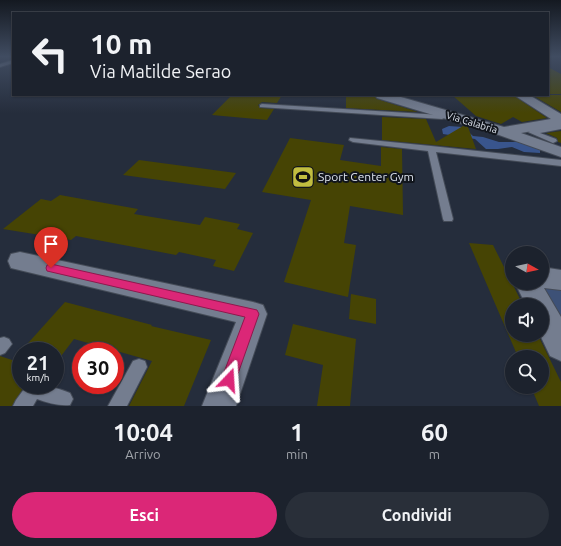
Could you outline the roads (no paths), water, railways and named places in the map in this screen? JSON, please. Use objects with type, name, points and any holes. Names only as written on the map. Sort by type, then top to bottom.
[{"type":"street","name":"Via Calabria","points":[[384,96],[557,147]]},
{"type":"street","points":[[423,96],[444,113]]},
{"type":"street","points":[[522,96],[561,121]]},
{"type":"street","points":[[504,132],[561,121]]},
{"type":"street","points":[[20,261],[253,314],[219,406]]},
{"type":"street","points":[[549,278],[561,280]]},
{"type":"street","points":[[549,323],[561,346]]},
{"type":"lane","points":[[262,106],[442,117],[444,113]]},
{"type":"lane","points":[[557,147],[532,132],[561,127]]},
{"type":"lane","points":[[353,140],[561,163]]},
{"type":"lane","points":[[431,148],[448,219]]},
{"type":"lane","points":[[117,406],[139,367]]},
{"type":"lane","points":[[22,406],[34,390],[64,399]]},
{"type":"place","name":"Sport Center Gym","points":[[303,177]]}]
